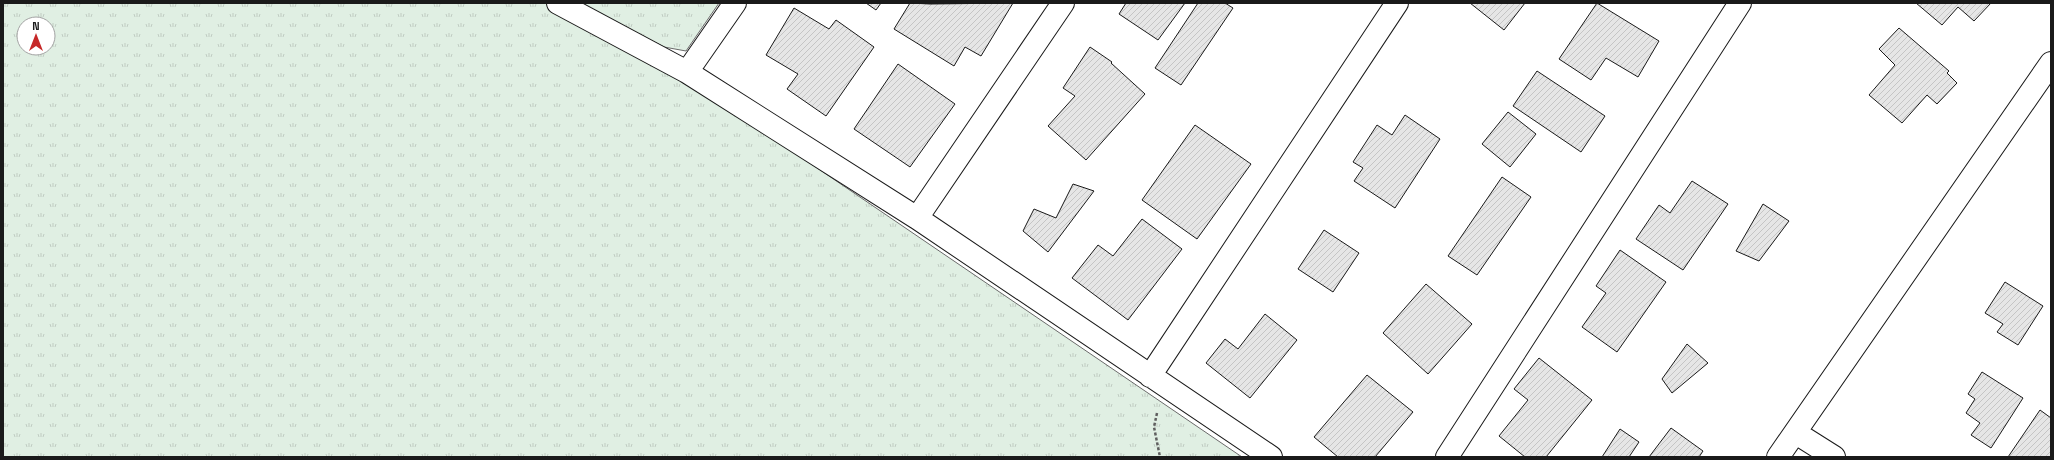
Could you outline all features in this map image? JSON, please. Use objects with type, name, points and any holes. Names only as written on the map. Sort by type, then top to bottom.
[{"type":"street","points":[[558,3],[688,72],[917,218],[1271,457]]},
{"type":"street","points":[[688,72],[735,3]]},
{"type":"street","points":[[917,218],[1063,3]]},
{"type":"street","points":[[1157,380],[1397,3]]},
{"type":"street","points":[[1447,457],[1740,3]]},
{"type":"street","points":[[1778,457],[2051,63]]},
{"type":"street","points":[[1796,433],[1834,457]]},
{"type":"path","points":[[1157,380],[1154,427],[1160,457]]},
{"type":"green space","points":[[3,3],[546,3],[685,78],[1242,457],[3,457]]},
{"type":"green space","points":[[579,3],[719,3],[686,51],[664,47]]},
{"type":"building","points":[[866,3],[881,3],[876,10]]},
{"type":"building","points":[[910,3],[1013,3],[981,56],[965,47],[954,66],[894,29]]},
{"type":"building","points":[[1126,3],[1185,3],[1158,40],[1119,14]]},
{"type":"building","points":[[1198,3],[1225,3],[1233,8],[1181,85],[1155,68]]},
{"type":"building","points":[[1470,3],[1525,3],[1504,30]]},
{"type":"building","points":[[1597,3],[1659,41],[1638,77],[1606,58],[1591,80],[1559,59]]},
{"type":"building","points":[[1916,3],[1991,3],[1974,21],[1958,7],[1942,25]]},
{"type":"building","points":[[794,8],[829,29],[836,20],[874,47],[826,116],[787,89],[798,74],[766,55]]},
{"type":"building","points":[[1899,28],[1949,71],[1947,73],[1957,83],[1937,104],[1927,95],[1902,123],[1869,95],[1895,65],[1879,49]]},
{"type":"building","points":[[1090,47],[1112,62],[1111,63],[1145,94],[1086,160],[1048,126],[1075,96],[1063,88]]},
{"type":"building","points":[[898,64],[955,104],[910,167],[854,129]]},
{"type":"building","points":[[1537,71],[1605,116],[1581,152],[1513,106]]},
{"type":"building","points":[[1508,112],[1536,134],[1510,167],[1482,144]]},
{"type":"building","points":[[1405,115],[1440,139],[1395,208],[1354,181],[1363,168],[1353,162],[1377,125],[1392,135]]},
{"type":"building","points":[[1195,125],[1251,164],[1197,239],[1142,200]]},
{"type":"building","points":[[1502,177],[1531,197],[1477,275],[1448,256]]},
{"type":"building","points":[[1692,181],[1728,204],[1683,270],[1636,239],[1659,205],[1670,213]]},
{"type":"building","points":[[1073,184],[1094,191],[1048,252],[1023,231],[1034,209],[1056,218]]},
{"type":"building","points":[[1763,204],[1789,221],[1759,261],[1736,251]]},
{"type":"building","points":[[1142,219],[1182,249],[1128,320],[1072,278],[1098,245],[1113,256]]},
{"type":"building","points":[[1324,230],[1359,253],[1333,292],[1298,269]]},
{"type":"building","points":[[1620,250],[1666,282],[1617,352],[1582,327],[1606,293],[1596,286]]},
{"type":"building","points":[[2005,282],[2043,306],[2018,345],[1997,332],[2003,324],[1985,313]]},
{"type":"building","points":[[1426,284],[1472,324],[1428,374],[1383,333]]},
{"type":"building","points":[[1265,314],[1297,340],[1250,398],[1206,363],[1225,339],[1238,349]]},
{"type":"building","points":[[1687,344],[1708,363],[1672,393],[1662,379]]},
{"type":"building","points":[[1539,358],[1592,400],[1546,457],[1525,457],[1499,436],[1528,400],[1514,389]]},
{"type":"building","points":[[1982,372],[2023,398],[1991,448],[1971,435],[1980,423],[1966,413],[1975,399],[1968,394]]},
{"type":"building","points":[[1367,375],[1413,412],[1375,457],[1338,457],[1314,437]]},
{"type":"building","points":[[2040,410],[2051,418],[2051,457],[2008,457]]},
{"type":"building","points":[[1671,428],[1703,451],[1699,457],[1649,457]]},
{"type":"building","points":[[1620,429],[1639,442],[1629,457],[1602,457]]}]
